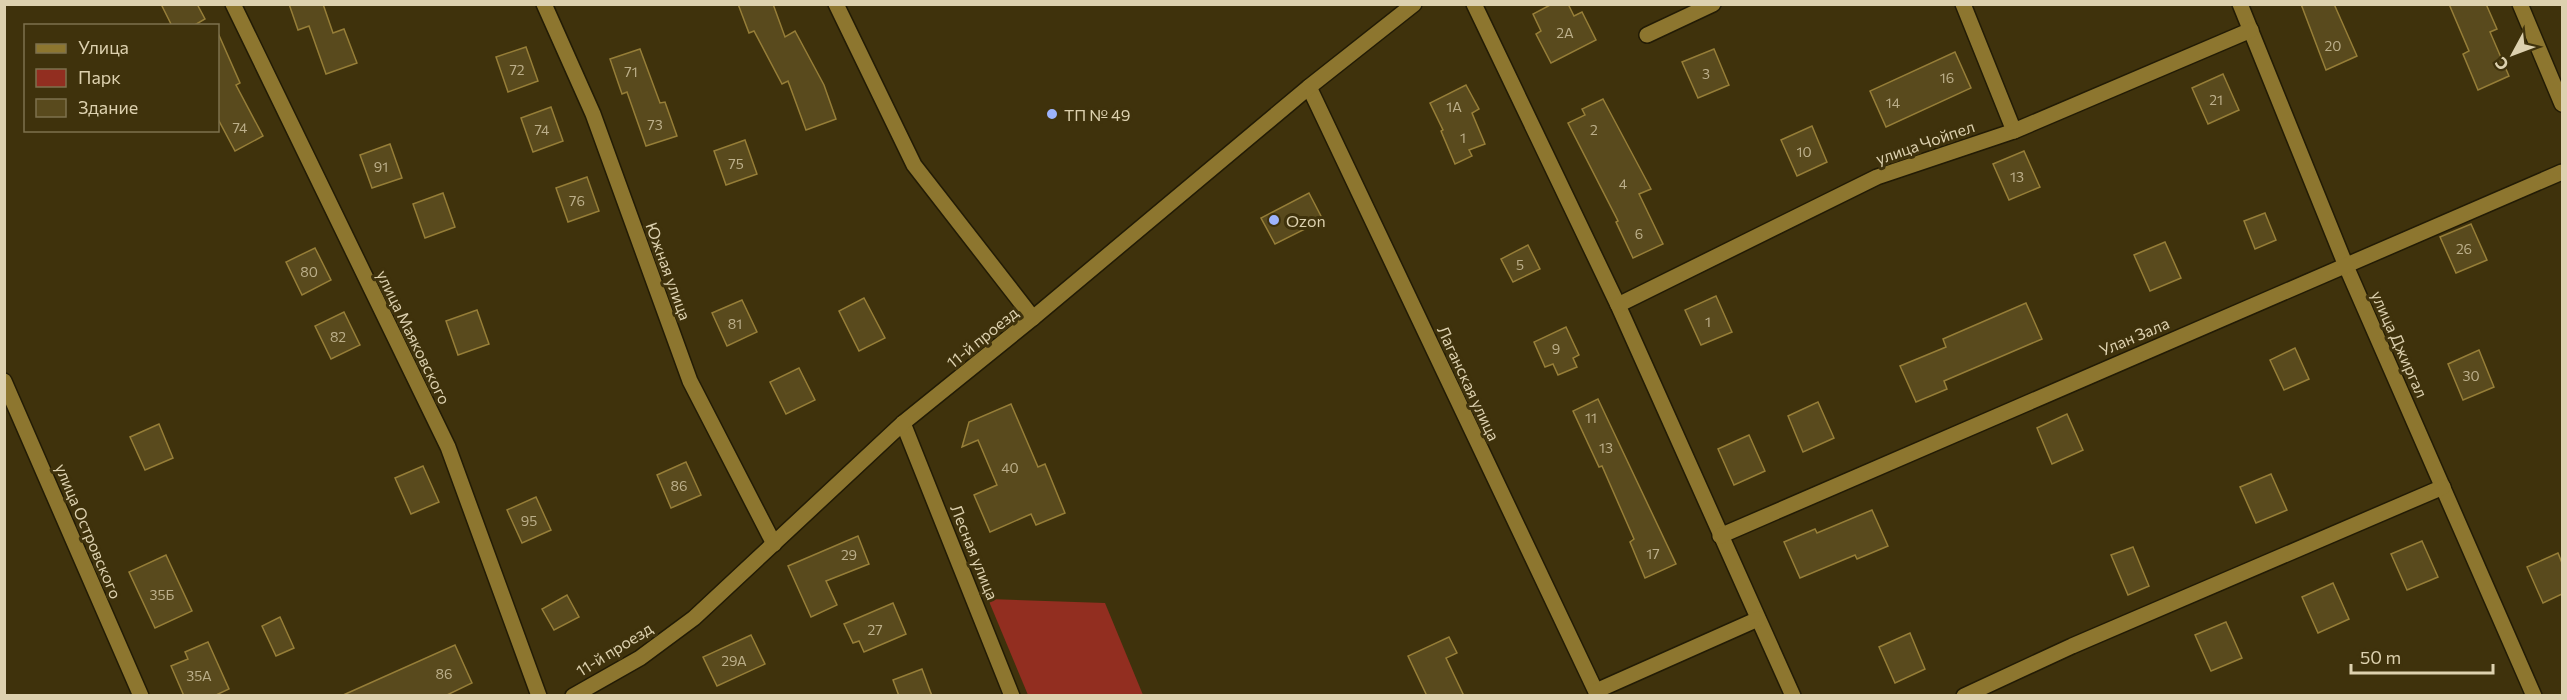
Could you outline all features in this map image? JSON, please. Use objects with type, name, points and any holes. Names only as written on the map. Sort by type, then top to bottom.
[{"type":"street","name":"улица Маяковского","points":[[233,4],[448,447],[538,696]]},
{"type":"street","name":"Южная улица","points":[[544,4],[593,114],[690,381],[774,544]]},
{"type":"street","points":[[836,4],[914,165],[1033,318]]},
{"type":"street","name":"11-й проезд","points":[[573,696],[640,657],[685,624],[903,423],[1033,318],[1308,87],[1414,4]]},
{"type":"street","points":[[1474,4],[1618,305],[1792,696]]},
{"type":"street","points":[[1647,35],[1713,4]]},
{"type":"street","points":[[1962,4],[2014,131]]},
{"type":"street","name":"улица Джиргал","points":[[2240,4],[2346,266],[2534,696]]},
{"type":"street","points":[[2520,4],[2562,104]]},
{"type":"street","name":"улица Чойпел","points":[[1618,305],[1877,177],[2014,131],[2251,30]]},
{"type":"street","name":"Лаганская улица","points":[[1308,87],[1597,693]]},
{"type":"street","name":"Улан Зала","points":[[1720,536],[2562,172]]},
{"type":"street","name":"улица Островского","points":[[4,381],[141,696]]},
{"type":"street","name":"Лесная улица","points":[[903,423],[1012,696]]},
{"type":"street","points":[[1964,696],[2082,641],[2443,487]]},
{"type":"street","points":[[1597,693],[1758,619]]},
{"type":"green space","points":[[988,599],[1105,603],[1143,695],[1028,695]]},
{"type":"building","points":[[161,4],[197,4],[205,19],[196,24],[171,24]]},
{"type":"building","points":[[289,4],[323,4],[333,33],[344,29],[357,63],[326,74],[309,26],[298,30]]},
{"type":"building","points":[[738,4],[773,4],[785,37],[795,31],[824,85],[836,119],[806,130],[788,81],[782,84],[754,31],[749,33]]},
{"type":"building","points":[[1552,4],[1568,4],[1574,16],[1582,12],[1596,40],[1551,63],[1536,34],[1541,31],[1533,14]]},
{"type":"building","points":[[2301,4],[2334,4],[2357,56],[2326,70]]},
{"type":"building","points":[[2449,4],[2486,4],[2497,29],[2490,32],[2509,76],[2478,90],[2463,54],[2469,51]]},
{"type":"building","points":[[219,35],[240,83],[236,85],[263,136],[235,151],[219,121]]},
{"type":"building","points":[[526,47],[538,81],[508,92],[496,57]]},
{"type":"building","points":[[640,49],[660,103],[665,102],[677,136],[646,146],[627,92],[622,94],[610,59]]},
{"type":"building","points":[[1714,49],[1729,85],[1698,98],[1682,62]]},
{"type":"building","points":[[1955,52],[1971,88],[1886,127],[1870,91]]},
{"type":"building","points":[[2223,74],[2239,110],[2208,124],[2192,88]]},
{"type":"building","points":[[1466,85],[1479,109],[1472,113],[1485,144],[1469,150],[1472,156],[1455,164],[1430,103]]},
{"type":"building","points":[[1603,99],[1651,189],[1639,194],[1663,244],[1633,258],[1616,222],[1618,221],[1568,123],[1585,115],[1582,109]]},
{"type":"building","points":[[551,107],[563,141],[533,152],[521,118]]},
{"type":"building","points":[[1812,126],[1827,162],[1797,176],[1781,140]]},
{"type":"building","points":[[745,140],[757,174],[726,185],[714,151]]},
{"type":"building","points":[[390,144],[402,178],[372,188],[360,155]]},
{"type":"building","points":[[2024,151],[2040,187],[2009,200],[1993,164]]},
{"type":"building","points":[[587,177],[599,211],[568,222],[556,188]]},
{"type":"building","points":[[443,193],[455,227],[425,238],[413,204]]},
{"type":"building","points":[[1309,193],[1323,220],[1275,244],[1261,218]]},
{"type":"building","points":[[2265,213],[2276,240],[2255,249],[2244,221]]},
{"type":"building","points":[[2471,224],[2487,260],[2456,273],[2440,237]]},
{"type":"building","points":[[2165,242],[2181,278],[2150,291],[2134,255]]},
{"type":"building","points":[[1528,245],[1540,269],[1513,282],[1501,259]]},
{"type":"building","points":[[315,248],[331,280],[302,295],[286,262]]},
{"type":"building","points":[[1716,296],[1732,332],[1701,345],[1685,310]]},
{"type":"building","points":[[864,298],[885,338],[859,351],[839,311]]},
{"type":"building","points":[[742,300],[757,332],[727,346],[712,313]]},
{"type":"building","points":[[2026,303],[2042,339],[1944,381],[1947,389],[1916,402],[1900,366],[1946,347],[1943,339]]},
{"type":"building","points":[[477,310],[489,344],[458,355],[446,321]]},
{"type":"building","points":[[344,312],[360,345],[331,359],[315,326]]},
{"type":"building","points":[[1566,327],[1579,355],[1573,358],[1577,367],[1558,375],[1553,364],[1545,367],[1534,342]]},
{"type":"building","points":[[2295,348],[2309,379],[2284,390],[2270,360]]},
{"type":"building","points":[[2479,350],[2494,387],[2463,400],[2448,364]]},
{"type":"building","points":[[799,368],[815,400],[786,414],[770,382]]},
{"type":"building","points":[[1598,399],[1676,564],[1645,578],[1630,542],[1634,539],[1602,466],[1599,467],[1573,411]]},
{"type":"building","points":[[1818,402],[1834,438],[1803,452],[1788,416]]},
{"type":"building","points":[[1011,404],[1038,467],[1045,464],[1065,513],[1036,525],[1031,514],[990,532],[974,495],[997,485],[978,440],[962,447],[969,422]]},
{"type":"building","points":[[2067,414],[2083,450],[2052,464],[2037,428]]},
{"type":"building","points":[[159,424],[173,458],[145,470],[130,437]]},
{"type":"building","points":[[1749,435],[1765,471],[1734,485],[1718,449]]},
{"type":"building","points":[[686,462],[701,495],[671,508],[657,475]]},
{"type":"building","points":[[423,466],[439,502],[411,514],[395,478]]},
{"type":"building","points":[[2271,474],[2287,510],[2256,523],[2240,487]]},
{"type":"building","points":[[536,497],[551,530],[522,543],[507,510]]},
{"type":"building","points":[[1872,510],[1888,546],[1857,559],[1855,555],[1800,578],[1784,542],[1815,529],[1817,533]]},
{"type":"building","points":[[858,536],[869,564],[826,581],[837,605],[811,617],[788,566]]},
{"type":"building","points":[[2422,541],[2438,577],[2407,590],[2391,554]]},
{"type":"building","points":[[2133,547],[2149,586],[2128,595],[2111,555]]},
{"type":"building","points":[[2558,553],[2562,563],[2562,594],[2543,603],[2527,567]]},
{"type":"building","points":[[166,555],[192,611],[155,628],[129,572]]},
{"type":"building","points":[[2333,583],[2349,619],[2318,633],[2302,597]]},
{"type":"building","points":[[567,595],[579,617],[554,630],[542,609]]},
{"type":"building","points":[[893,603],[906,634],[864,652],[859,641],[853,643],[844,624]]},
{"type":"building","points":[[280,617],[294,648],[276,656],[262,626]]},
{"type":"building","points":[[2226,622],[2242,658],[2211,671],[2195,635]]},
{"type":"building","points":[[1910,633],[1925,669],[1895,683],[1879,647]]},
{"type":"building","points":[[751,635],[765,664],[717,686],[703,657]]},
{"type":"building","points":[[1449,637],[1457,653],[1446,658],[1464,696],[1427,696],[1408,656]]},
{"type":"building","points":[[208,642],[229,689],[214,696],[184,696],[171,666],[188,659],[185,652]]},
{"type":"building","points":[[455,645],[472,683],[445,696],[341,696]]},
{"type":"building","points":[[922,669],[932,696],[899,696],[893,680]]},
{"type":"place","name":"ТП № 49","points":[[1052,114]]},
{"type":"place","name":"Ozon","points":[[1274,220]]}]
